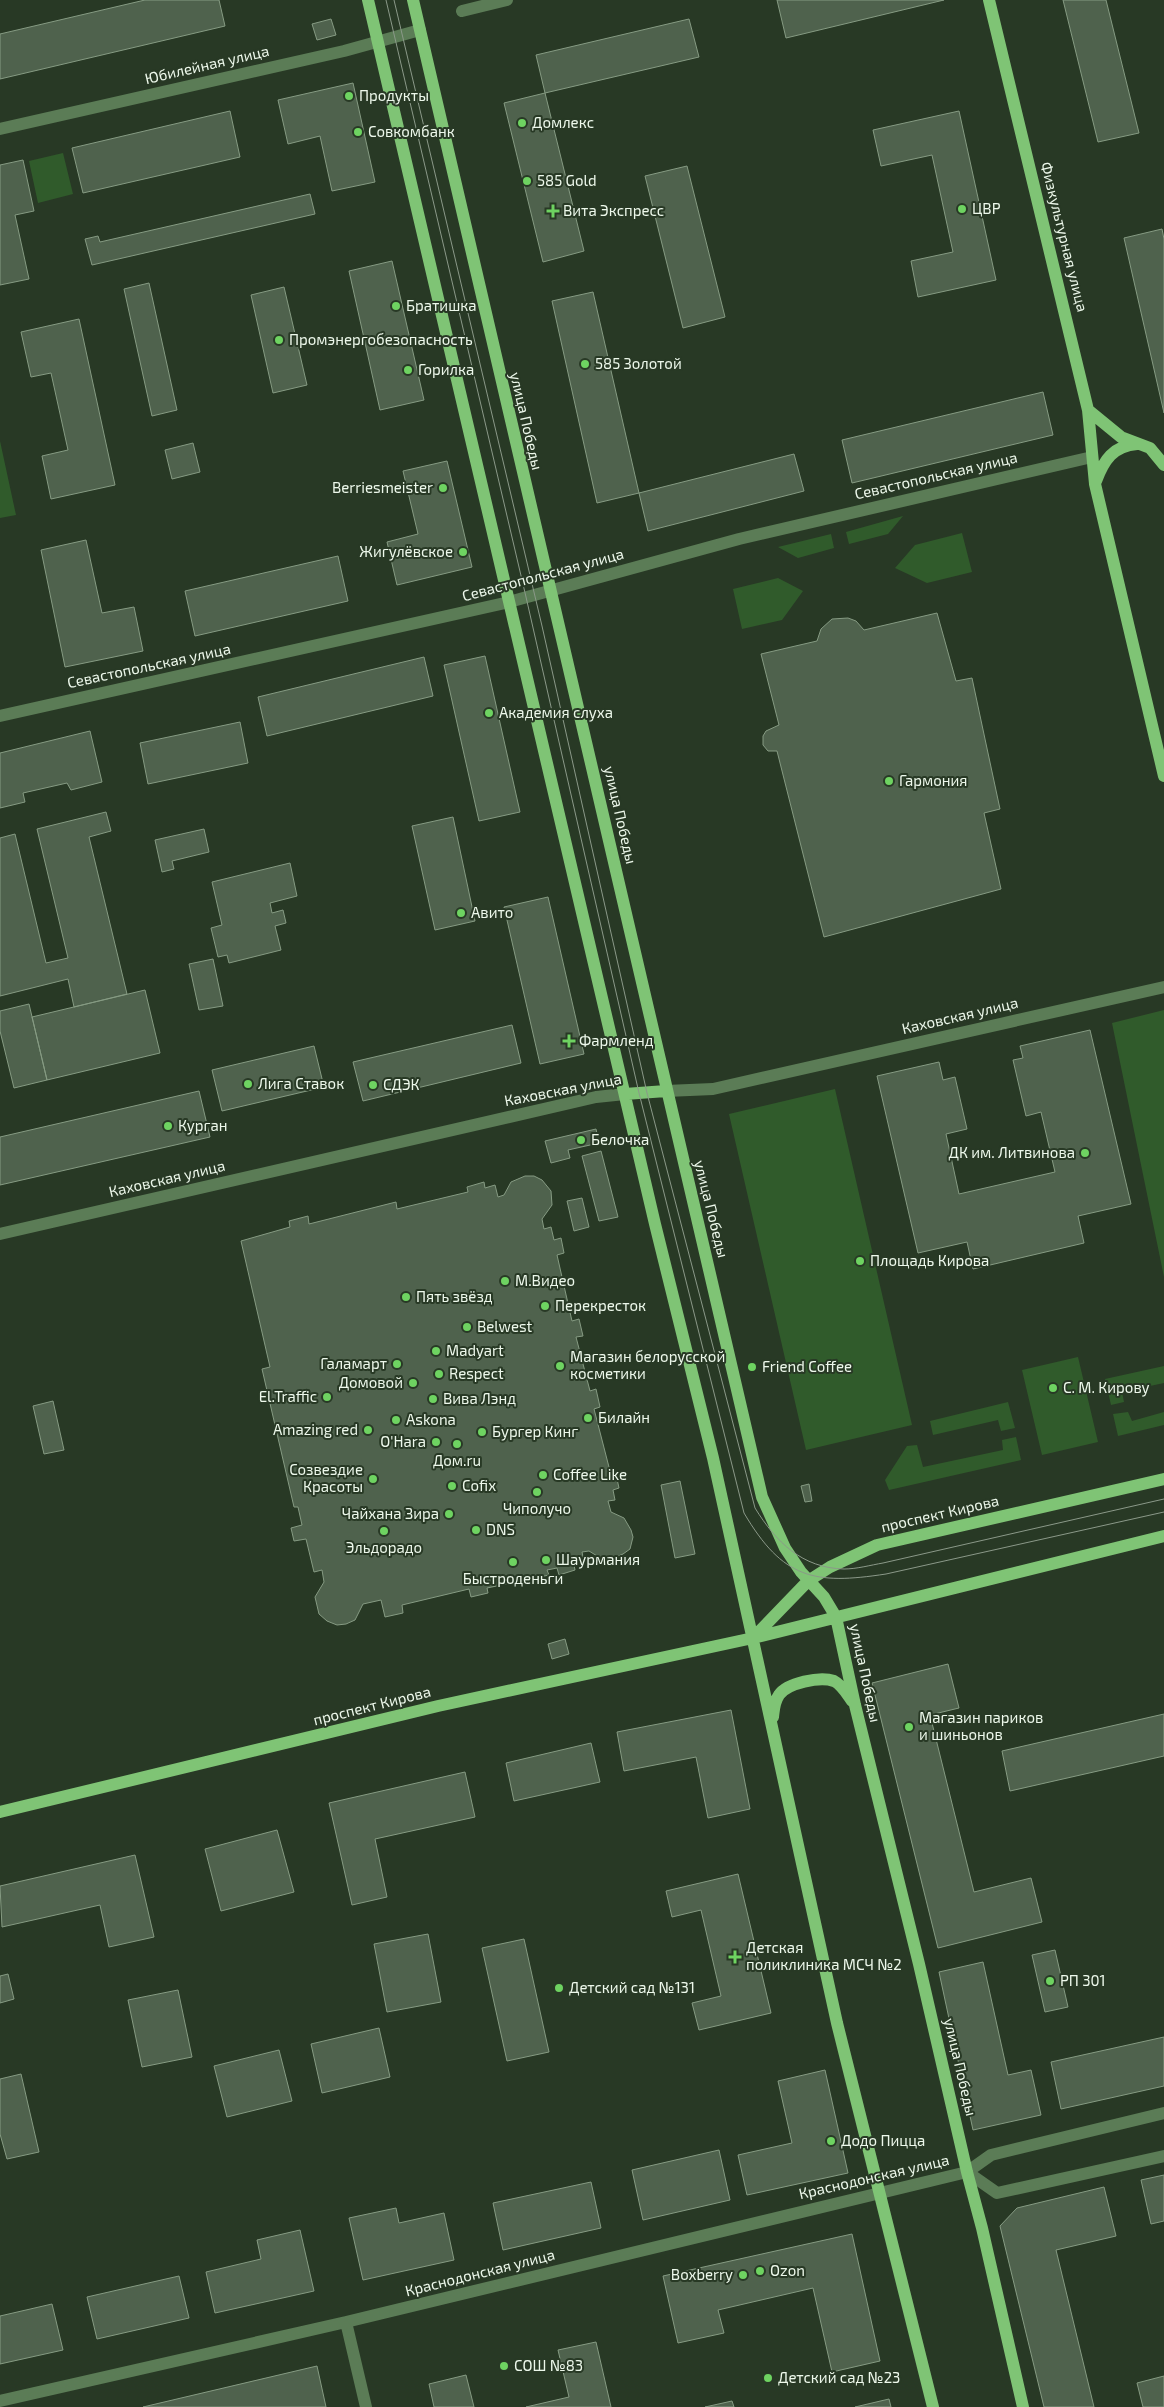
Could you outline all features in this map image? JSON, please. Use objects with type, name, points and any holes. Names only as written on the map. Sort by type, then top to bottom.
[{"type":"main road","points":[[368,0],[753,1638],[837,2023],[933,2407]]},
{"type":"main road","name":"улица Победы","points":[[413,0],[762,1497],[785,1548],[808,1581],[824,1597],[836,1617],[855,1705],[982,2228],[1023,2407]]},
{"type":"main road","name":"Физкультурная улица","points":[[990,0],[1088,410],[1095,484],[1164,776]]},
{"type":"main road","points":[[1088,410],[1116,434],[1150,448],[1164,465]]},
{"type":"main road","points":[[1095,484],[1102,466],[1112,452],[1125,445],[1138,444]]},
{"type":"main road","name":"Каховская улица","points":[[625,1094],[666,1091]]},
{"type":"main road","name":"проспект Кирова","points":[[753,1638],[808,1581],[830,1567],[877,1545],[1164,1479]]},
{"type":"main road","name":"проспект Кирова","points":[[0,1812],[438,1706],[753,1638],[1164,1536]]},
{"type":"main road","points":[[772,1725],[774,1705],[779,1694],[788,1687],[823,1679],[834,1682],[844,1689],[855,1705]]},
{"type":"street","points":[[462,11],[507,0]]},
{"type":"street","name":"Юбилейная улица","points":[[0,129],[378,42],[420,30]]},
{"type":"street","name":"Севастопольская улица","points":[[0,716],[477,610],[739,539],[1092,456]]},
{"type":"street","name":"Каховская улица","points":[[666,1091],[713,1089],[1164,987]]},
{"type":"street","name":"Каховская улица","points":[[0,1234],[596,1097],[625,1094]]},
{"type":"street","name":"Краснодонская улица","points":[[0,2401],[346,2322],[967,2172],[991,2155],[1164,2113]]},
{"type":"street","name":"Краснодонская улица","points":[[967,2172],[997,2193],[1164,2156]]},
{"type":"street","points":[[346,2322],[366,2407]]},
{"type":"green space","points":[[63,153],[73,194],[38,203],[29,161]]},
{"type":"green space","points":[[0,441],[16,515],[0,518]]},
{"type":"green space","points":[[903,516],[888,534],[849,544],[846,532]]},
{"type":"green space","points":[[962,533],[972,572],[927,583],[895,568],[915,545]]},
{"type":"green space","points":[[831,534],[834,548],[798,558],[778,547]]},
{"type":"green space","points":[[778,578],[803,591],[782,620],[742,629],[733,589]]},
{"type":"green space","points":[[1164,1010],[1164,1277],[1112,1023]]},
{"type":"green space","points":[[835,1089],[912,1425],[806,1450],[729,1114]]},
{"type":"green space","points":[[1078,1357],[1098,1442],[1042,1455],[1022,1370]]},
{"type":"green space","points":[[1164,1366],[1164,1383],[1122,1392],[1124,1402],[1111,1405],[1105,1379]]},
{"type":"green space","points":[[1008,1402],[1015,1428],[1001,1431],[998,1420],[933,1435],[930,1421]]},
{"type":"green space","points":[[1128,1412],[1132,1421],[1164,1412],[1164,1425],[1118,1436],[1113,1414]]},
{"type":"green space","points":[[1016,1437],[1021,1460],[889,1490],[885,1480],[907,1446],[917,1445],[923,1467],[1003,1450],[1002,1440]]},
{"type":"building","points":[[145,0],[219,0],[225,26],[0,79],[0,34]]},
{"type":"building","points":[[777,0],[944,0],[786,38]]},
{"type":"building","points":[[1063,0],[1106,0],[1139,133],[1098,142]]},
{"type":"building","points":[[331,19],[336,35],[317,40],[312,24]]},
{"type":"building","points":[[689,19],[699,57],[545,93],[536,55]]},
{"type":"building","points":[[353,83],[375,182],[332,191],[320,136],[288,144],[278,100]]},
{"type":"building","points":[[545,93],[584,251],[543,262],[504,103]]},
{"type":"building","points":[[230,111],[240,157],[83,193],[72,148]]},
{"type":"building","name":"ЦВР","points":[[959,111],[996,280],[918,297],[911,261],[953,252],[932,155],[881,166],[873,130]]},
{"type":"building","points":[[23,160],[34,211],[15,215],[29,279],[0,285],[0,165]]},
{"type":"building","points":[[687,166],[725,317],[683,328],[645,176]]},
{"type":"building","points":[[310,194],[315,214],[92,265],[85,239],[98,236],[100,242]]},
{"type":"building","points":[[1162,229],[1164,239],[1164,413],[1124,238]]},
{"type":"building","points":[[392,261],[424,400],[380,410],[349,271]]},
{"type":"building","points":[[149,283],[177,410],[152,416],[124,289]]},
{"type":"building","name":"Промэнергобезопасность","points":[[284,287],[307,385],[273,393],[251,295]]},
{"type":"building","points":[[593,292],[639,493],[597,503],[552,301]]},
{"type":"building","points":[[79,319],[115,485],[51,499],[42,456],[68,450],[51,373],[31,377],[21,332]]},
{"type":"building","points":[[1043,392],[1053,435],[852,483],[842,440]]},
{"type":"building","points":[[193,443],[200,472],[172,479],[165,450]]},
{"type":"building","points":[[794,454],[804,491],[648,531],[639,493]]},
{"type":"building","points":[[447,461],[472,567],[397,585],[387,542],[418,534],[403,471]]},
{"type":"building","points":[[86,540],[102,613],[134,607],[143,651],[65,667],[41,550]]},
{"type":"building","points":[[338,556],[348,601],[195,636],[185,591]]},
{"type":"building","name":"Гармония","points":[[937,613],[956,681],[972,678],[1000,809],[984,813],[1001,889],[824,937],[777,751],[768,751],[763,745],[763,736],[766,731],[779,725],[761,654],[817,641],[821,629],[832,619],[848,618],[856,621],[864,630]]},
{"type":"building","points":[[485,656],[520,812],[479,821],[444,665]]},
{"type":"building","points":[[424,657],[433,696],[267,736],[258,697]]},
{"type":"building","points":[[240,722],[248,763],[148,784],[140,743]]},
{"type":"building","points":[[90,731],[102,782],[71,790],[67,783],[23,793],[25,802],[0,808],[0,753]]},
{"type":"building","points":[[106,812],[111,831],[89,837],[127,994],[74,1007],[68,979],[0,996],[0,838],[15,834],[46,963],[68,958],[37,829]]},
{"type":"building","points":[[453,817],[475,921],[435,930],[412,826]]},
{"type":"building","points":[[204,829],[209,852],[172,861],[174,869],[162,872],[155,840]]},
{"type":"building","points":[[290,863],[297,896],[270,903],[272,913],[283,910],[286,923],[275,926],[281,950],[229,963],[227,955],[218,957],[211,928],[222,925],[212,882]]},
{"type":"building","points":[[548,897],[584,1054],[540,1064],[504,907]]},
{"type":"building","points":[[213,959],[223,1006],[199,1010],[189,964]]},
{"type":"building","points":[[145,990],[160,1053],[47,1080],[32,1017]]},
{"type":"building","points":[[29,1004],[47,1080],[14,1088],[0,1031],[0,1011]]},
{"type":"building","points":[[512,1025],[521,1063],[363,1101],[353,1062]]},
{"type":"building","name":"ДК им. Литвинова","points":[[1090,1030],[1131,1204],[1078,1216],[1084,1243],[973,1269],[967,1242],[918,1253],[877,1076],[939,1062],[943,1080],[955,1077],[967,1129],[946,1134],[959,1194],[1055,1172],[1041,1112],[1026,1116],[1013,1060],[1023,1058],[1020,1046]]},
{"type":"building","points":[[314,1046],[324,1087],[222,1111],[212,1070]]},
{"type":"building","points":[[199,1091],[210,1137],[0,1185],[0,1137]]},
{"type":"building","points":[[596,1129],[599,1143],[568,1150],[570,1158],[551,1163],[545,1141]]},
{"type":"building","points":[[601,1151],[618,1217],[599,1221],[582,1156]]},
{"type":"building","name":"Вива Лэнд","points":[[525,1176],[534,1176],[542,1180],[551,1191],[552,1205],[542,1219],[544,1229],[551,1227],[554,1240],[561,1238],[564,1253],[557,1255],[572,1321],[579,1319],[583,1336],[576,1337],[590,1391],[596,1389],[600,1407],[594,1409],[610,1471],[615,1470],[619,1488],[613,1490],[615,1500],[608,1501],[611,1512],[624,1518],[631,1530],[633,1537],[630,1549],[609,1560],[602,1559],[589,1551],[582,1552],[584,1561],[574,1565],[575,1570],[559,1575],[557,1568],[547,1570],[549,1575],[487,1588],[488,1593],[471,1597],[469,1589],[402,1605],[403,1613],[385,1617],[381,1600],[363,1604],[355,1620],[346,1624],[337,1625],[327,1621],[319,1614],[315,1597],[324,1582],[322,1570],[314,1572],[306,1539],[294,1541],[291,1528],[302,1525],[298,1507],[294,1507],[262,1369],[270,1367],[241,1241],[290,1227],[289,1221],[308,1216],[309,1224],[396,1202],[397,1209],[468,1192],[467,1187],[484,1182],[485,1188],[495,1185],[498,1197],[504,1195],[511,1182]]},
{"type":"building","points":[[582,1198],[589,1227],[574,1231],[567,1201]]},
{"type":"building","points":[[53,1401],[64,1450],[44,1454],[33,1406]]},
{"type":"building","points":[[680,1481],[695,1554],[675,1558],[661,1485]]},
{"type":"building","points":[[809,1484],[812,1501],[805,1502],[801,1486]]},
{"type":"building","points":[[565,1639],[569,1654],[552,1659],[548,1644]]},
{"type":"building","points":[[948,1664],[959,1708],[930,1715],[974,1892],[1031,1878],[1042,1922],[938,1948],[872,1683]]},
{"type":"building","points":[[731,1710],[750,1809],[708,1818],[696,1757],[624,1771],[617,1732]]},
{"type":"building","points":[[1164,1714],[1164,1756],[1010,1791],[1002,1751]]},
{"type":"building","points":[[591,1743],[600,1782],[514,1801],[506,1763]]},
{"type":"building","points":[[465,1772],[475,1817],[375,1839],[387,1897],[352,1905],[329,1803]]},
{"type":"building","points":[[277,1830],[294,1892],[221,1911],[205,1849]]},
{"type":"building","points":[[135,1855],[154,1937],[109,1947],[100,1905],[2,1927],[0,1886]]},
{"type":"building","name":"Детская поликлиника МСЧ №2","points":[[738,1874],[771,2013],[699,2030],[692,2003],[721,1996],[701,1910],[672,1917],[666,1891]]},
{"type":"building","points":[[428,1934],[441,2002],[387,2012],[374,1944]]},
{"type":"building","points":[[524,1939],[549,2052],[507,2061],[482,1948]]},
{"type":"building","name":"РП 301","points":[[1055,1950],[1068,2007],[1045,2012],[1032,1955]]},
{"type":"building","points":[[983,1962],[1008,2075],[1031,2070],[1041,2115],[973,2130],[939,1972]]},
{"type":"building","points":[[8,1974],[14,1999],[0,2003],[0,1976]]},
{"type":"building","points":[[178,1990],[192,2057],[142,2067],[128,2000]]},
{"type":"building","points":[[379,2028],[390,2077],[322,2093],[311,2044]]},
{"type":"building","points":[[1164,2037],[1164,2086],[1061,2109],[1051,2062]]},
{"type":"building","points":[[279,2050],[292,2101],[227,2117],[214,2066]]},
{"type":"building","points":[[825,2070],[848,2173],[747,2195],[738,2155],[792,2143],[778,2081]]},
{"type":"building","points":[[21,2074],[39,2152],[7,2159],[0,2134],[0,2079]]},
{"type":"building","points":[[719,2150],[730,2200],[643,2220],[632,2170]]},
{"type":"building","points":[[1164,2175],[1164,2221],[1151,2224],[1141,2180]]},
{"type":"building","points":[[591,2182],[601,2228],[503,2250],[493,2203]]},
{"type":"building","points":[[1104,2187],[1116,2236],[1056,2250],[1094,2407],[1044,2407],[1000,2226],[1017,2208]]},
{"type":"building","points":[[396,2208],[399,2223],[444,2213],[454,2260],[363,2280],[349,2218]]},
{"type":"building","points":[[300,2230],[314,2291],[215,2313],[206,2272],[261,2259],[257,2240]]},
{"type":"building","points":[[852,2234],[880,2361],[832,2372],[813,2288],[718,2310],[724,2333],[678,2343],[663,2276]]},
{"type":"building","points":[[179,2276],[189,2318],[97,2339],[87,2297]]},
{"type":"building","points":[[52,2304],[63,2350],[0,2364],[0,2316]]},
{"type":"building","points":[[596,2342],[611,2407],[526,2407],[569,2397],[558,2350]]},
{"type":"building","points":[[317,2366],[326,2407],[143,2407]]},
{"type":"building","points":[[466,2375],[474,2407],[434,2407],[429,2384]]},
{"type":"building","points":[[1164,2376],[1164,2407],[1143,2407],[1137,2383]]},
{"type":"building","points":[[889,2399],[891,2407],[855,2407]]},
{"type":"building","points":[[732,2401],[734,2407],[705,2407]]},
{"type":"tram line","points":[[386,0],[526,597],[639,1093],[744,1513],[758,1535],[787,1564],[803,1572],[820,1577],[839,1578],[886,1574],[1164,1512]]},
{"type":"tram line","points":[[394,0],[542,626],[647,1093],[755,1508],[772,1532],[792,1551],[815,1564],[844,1569],[883,1563],[1164,1499]]},
{"type":"place","name":"Продукты","points":[[349,96]]},
{"type":"place","name":"Домлекс","points":[[522,123]]},
{"type":"place","name":"Совкомбанк","points":[[358,132]]},
{"type":"place","name":"585 Gold","points":[[527,181]]},
{"type":"place","name":"ЦВР","points":[[962,209]]},
{"type":"place","name":"Вита Экспресс","points":[[553,211]]},
{"type":"place","name":"Братишка","points":[[396,306]]},
{"type":"place","name":"Промэнергобезопасность","points":[[279,340]]},
{"type":"place","name":"585 Золотой","points":[[585,364]]},
{"type":"place","name":"Горилка","points":[[408,370]]},
{"type":"place","name":"Berriesmeister","points":[[443,488]]},
{"type":"place","name":"Жигулёвское","points":[[463,552]]},
{"type":"place","name":"Академия слуха","points":[[489,713]]},
{"type":"place","name":"Гармония","points":[[889,781]]},
{"type":"place","name":"Авито","points":[[461,913]]},
{"type":"place","name":"Фармленд","points":[[569,1041]]},
{"type":"place","name":"Лига Ставок","points":[[248,1084]]},
{"type":"place","name":"СДЭК","points":[[373,1085]]},
{"type":"place","name":"Курган","points":[[168,1126]]},
{"type":"place","name":"Белочка","points":[[581,1140]]},
{"type":"place","name":"ДК им. Литвинова","points":[[1085,1153]]},
{"type":"place","name":"Площадь Кирова","points":[[860,1261]]},
{"type":"place","name":"М.Видео","points":[[505,1281]]},
{"type":"place","name":"Пять звёзд","points":[[406,1297]]},
{"type":"place","name":"Перекресток","points":[[545,1306]]},
{"type":"place","name":"Belwest","points":[[467,1327]]},
{"type":"place","name":"Madyart","points":[[436,1351]]},
{"type":"place","name":"Галамарт","points":[[397,1364]]},
{"type":"place","name":"Магазин белорусской косметики","points":[[560,1366]]},
{"type":"place","name":"Friend Coffee","points":[[752,1367]]},
{"type":"place","name":"Respect","points":[[439,1374]]},
{"type":"place","name":"Домовой","points":[[413,1383]]},
{"type":"place","name":"С. М. Кирову","points":[[1053,1388]]},
{"type":"place","name":"El.Traffic","points":[[327,1397]]},
{"type":"place","name":"Вива Лэнд","points":[[433,1399]]},
{"type":"place","name":"Билайн","points":[[588,1418]]},
{"type":"place","name":"Askona","points":[[396,1420]]},
{"type":"place","name":"Amazing red","points":[[368,1430]]},
{"type":"place","name":"Бургер Кинг","points":[[482,1432]]},
{"type":"place","name":"O'Hara","points":[[436,1442]]},
{"type":"place","name":"Дом.ru","points":[[457,1444]]},
{"type":"place","name":"Coffee Like","points":[[543,1475]]},
{"type":"place","name":"Созвездие Красоты","points":[[373,1479]]},
{"type":"place","name":"Cofix","points":[[452,1486]]},
{"type":"place","name":"Чиполучо","points":[[537,1492]]},
{"type":"place","name":"Чайхана Зира","points":[[449,1514]]},
{"type":"place","name":"DNS","points":[[476,1530]]},
{"type":"place","name":"Эльдорадо","points":[[384,1531]]},
{"type":"place","name":"Шаурмания","points":[[546,1560]]},
{"type":"place","name":"Быстроденьги","points":[[513,1562]]},
{"type":"place","name":"Магазин париков и шиньонов","points":[[909,1727]]},
{"type":"place","name":"Детская поликлиника МСЧ №2","points":[[735,1957]]},
{"type":"place","name":"РП 301","points":[[1050,1981]]},
{"type":"place","name":"Детский сад №131","points":[[559,1988]]},
{"type":"place","name":"Додо Пицца","points":[[831,2141]]},
{"type":"place","name":"Ozon","points":[[760,2271]]},
{"type":"place","name":"Boxberry","points":[[743,2275]]},
{"type":"place","name":"СОШ №83","points":[[504,2366]]},
{"type":"place","name":"Детский сад №23","points":[[768,2378]]}]
